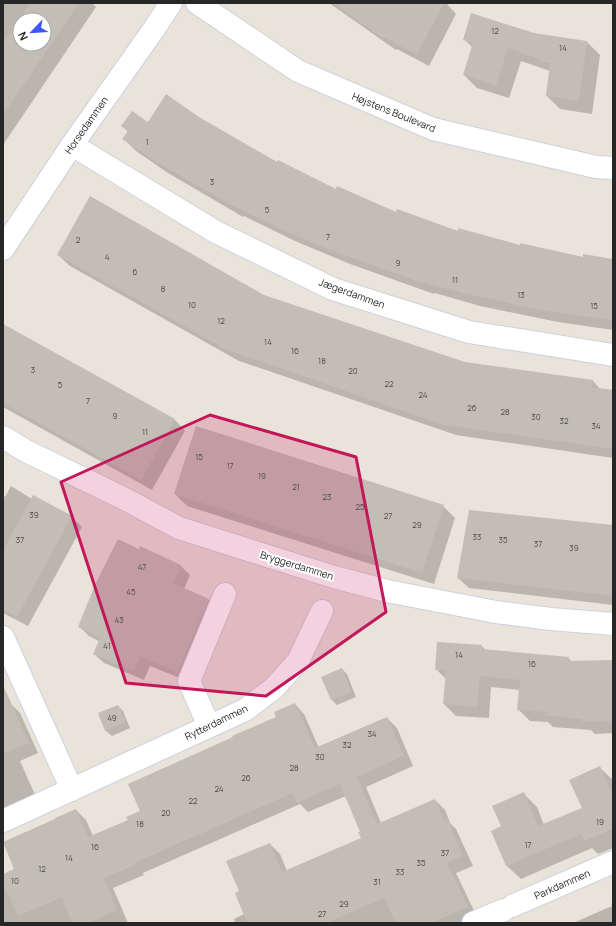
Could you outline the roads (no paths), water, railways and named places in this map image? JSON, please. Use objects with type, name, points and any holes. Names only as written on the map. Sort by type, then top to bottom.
[{"type":"street","name":"Horsedammen","points":[[3,249],[72,145],[171,3]]},
{"type":"street","name":"Højstens Boulevard","points":[[197,3],[298,71],[433,129],[596,167],[613,168]]},
{"type":"street","name":"Jægerdammen","points":[[72,145],[216,232],[333,288],[469,332],[613,355]]},
{"type":"street","name":"Bryggerdammen","points":[[3,437],[26,451],[125,499],[178,528],[334,577],[388,591],[496,612],[551,619],[613,624]]},
{"type":"street","points":[[209,726],[189,681],[224,594]]},
{"type":"street","name":"Rytterdammen","points":[[3,821],[245,710],[274,688],[298,661],[322,612]]},
{"type":"street","points":[[3,637],[72,790]]},
{"type":"street","name":"Parkdammen","points":[[473,923],[613,862]]}]
